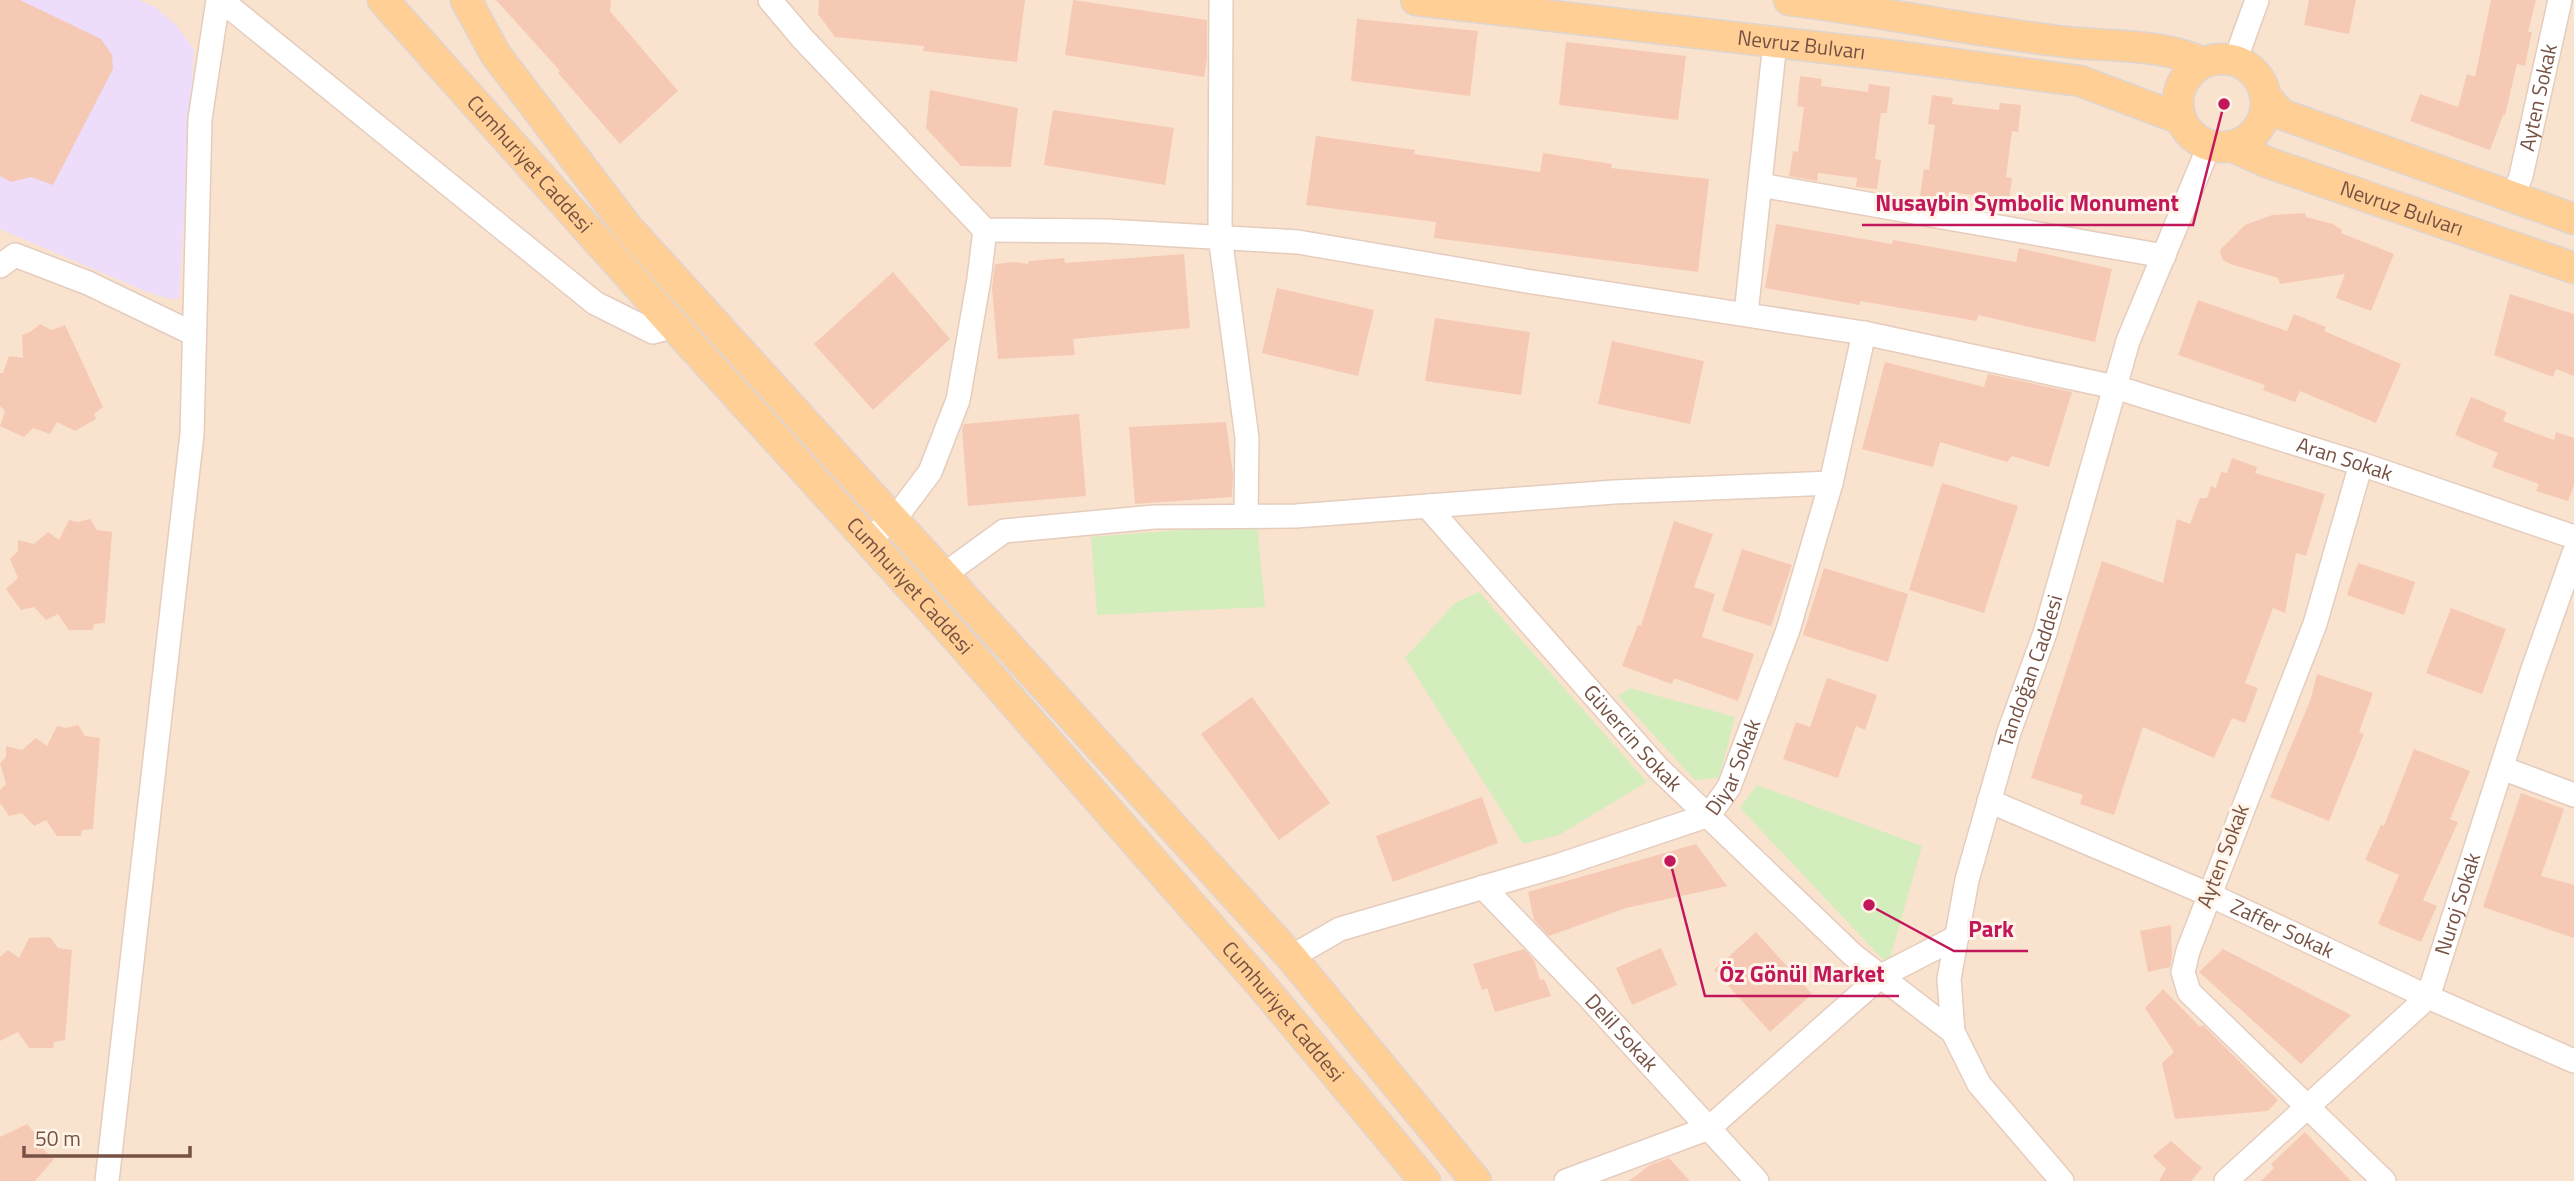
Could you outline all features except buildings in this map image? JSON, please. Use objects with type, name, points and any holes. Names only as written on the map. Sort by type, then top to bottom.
[{"type":"main road","name":"Cumhuriyet Caddesi","points":[[383,0],[956,637],[1257,980],[1425,1181]]},
{"type":"main road","points":[[466,0],[496,55],[628,228],[1292,957],[1476,1181]]},
{"type":"main road","name":"Nevruz Bulvarı","points":[[1416,0],[2080,81],[2181,119]]},
{"type":"main road","name":"Nevruz Bulvarı","points":[[1789,0],[1826,2],[2066,42],[2136,47],[2188,56],[2203,63]]},
{"type":"main road","points":[[2216,59],[2235,61],[2245,65],[2256,75],[2264,88],[2263,117],[2256,131],[2245,140],[2220,145],[2192,135],[2181,119],[2179,96],[2183,83],[2191,71],[2203,63],[2216,59]]},
{"type":"main road","points":[[2265,96],[2281,114],[2574,219]]},
{"type":"main road","name":"Nevruz Bulvarı","points":[[2220,145],[2574,268]]},
{"type":"street","points":[[107,1181],[192,434],[200,119],[220,0],[594,303],[653,332],[674,326]]},
{"type":"street","points":[[770,0],[803,39],[985,230],[958,400],[930,472],[894,520],[866,540]]},
{"type":"street","points":[[1221,0],[1220,236],[1247,438],[1246,516]]},
{"type":"street","points":[[2235,61],[2257,0]]},
{"type":"street","name":"Ayten Sokak","points":[[2513,196],[2521,176],[2560,0]]},
{"type":"street","points":[[1746,314],[1775,42]]},
{"type":"street","name":"Tandoğan Caddesi","points":[[2062,1181],[1979,1084],[1952,1032],[1949,979],[1967,880],[2010,732],[2045,633],[2128,341],[2164,256],[2220,145]]},
{"type":"street","points":[[1760,185],[2164,256]]},
{"type":"street","name":"Aran Sokak","points":[[985,230],[1107,231],[1298,242],[1526,281],[1864,333],[2115,387],[2361,464],[2574,537]]},
{"type":"street","points":[[0,266],[15,255],[88,283],[194,334]]},
{"type":"street","name":"Diyar Sokak","points":[[1292,957],[1340,929],[1560,865],[1709,815],[1729,787],[1788,630],[1831,483],[1864,333]]},
{"type":"street","name":"Ayten Sokak","points":[[2361,464],[2315,624],[2208,894],[2183,972],[2189,992],[2384,1181]]},
{"type":"street","points":[[945,574],[1004,531],[1154,517],[1296,516],[1614,492],[1831,483]]},
{"type":"street","name":"Güvercin Sokak","points":[[1427,506],[1658,768],[1853,954],[1952,1032]]},
{"type":"street","name":"Nuroj Sokak","points":[[2226,1181],[2428,996],[2574,553]]},
{"type":"street","points":[[2502,768],[2574,795]]},
{"type":"street","name":"Zaffer Sokak","points":[[1990,802],[2208,894],[2574,1060]]},
{"type":"street","name":"Delil Sokak","points":[[1483,887],[1586,993],[1757,1181]]},
{"type":"street","points":[[1566,1181],[1709,1128],[1881,976],[1957,937]]},
{"type":"shaded area","points":[[0,0],[2574,0],[2574,1181],[0,1181]]},
{"type":"shaded area","points":[[0,0],[139,0],[155,7],[177,26],[194,49],[179,299],[147,292],[0,229]]},
{"type":"green space","points":[[1257,524],[1265,607],[1097,615],[1091,537]]},
{"type":"green space","points":[[1479,592],[1647,782],[1559,835],[1523,844],[1405,658],[1455,603]]},
{"type":"green space","points":[[1630,688],[1735,717],[1719,778],[1695,780],[1618,696]]},
{"type":"green space","points":[[1757,785],[1922,846],[1888,965],[1740,808]]},
{"type":"place","name":"Nusaybin Symbolic Monument","points":[[2224,104]]},
{"type":"place","name":"Öz Gönül Market","points":[[1670,861]]},
{"type":"place","name":"Park","points":[[1869,905]]}]
